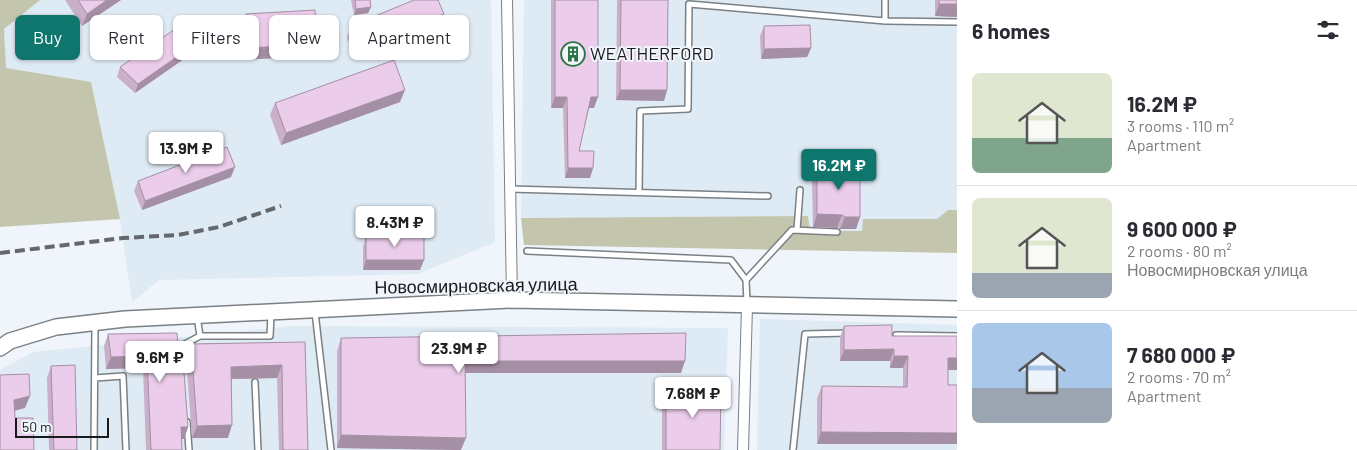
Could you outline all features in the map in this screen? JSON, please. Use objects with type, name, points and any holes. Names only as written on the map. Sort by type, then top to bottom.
[{"type":"street","points":[[507,0],[512,300]]},
{"type":"street","name":"Новосмирновская улица","points":[[0,348],[10,341],[56,327],[125,319],[512,300],[957,309]]},
{"type":"street","points":[[743,450],[747,306]]},
{"type":"lane","points":[[885,0],[885,21]]},
{"type":"lane","points":[[639,192],[640,111],[688,109],[689,4],[885,21],[957,22]]},
{"type":"lane","points":[[510,189],[768,196]]},
{"type":"lane","points":[[797,230],[800,190]]},
{"type":"lane","points":[[746,280],[792,230],[837,232]]},
{"type":"lane","points":[[527,251],[731,260],[746,280],[747,306]]},
{"type":"lane","points":[[315,310],[331,450]]},
{"type":"lane","points":[[182,355],[181,346],[200,336],[270,336],[271,312]]},
{"type":"lane","points":[[197,315],[200,336]]},
{"type":"lane","points":[[94,450],[95,322]]},
{"type":"lane","points":[[792,450],[805,334],[851,332]]},
{"type":"lane","points":[[896,335],[957,336]]},
{"type":"lane","points":[[95,378],[123,376],[126,450]]},
{"type":"lane","points":[[255,382],[258,450]]},
{"type":"lane","points":[[186,412],[189,450]]},
{"type":"shaded area","points":[[39,0],[491,0],[495,242],[418,274],[159,280],[132,302],[120,219],[6,68],[4,29],[15,20],[15,60],[80,60],[80,15],[21,15]]},
{"type":"shaded area","points":[[524,0],[957,0],[957,210],[948,210],[937,219],[863,219],[862,231],[810,231],[808,216],[521,218]]},
{"type":"shaded area","points":[[760,319],[957,325],[957,450],[757,450]]},
{"type":"shaded area","points":[[293,326],[728,328],[724,450],[0,450],[0,370],[33,352]]},
{"type":"green space","points":[[0,0],[40,0],[21,15],[15,15],[15,20],[4,29],[6,68],[91,82],[120,219],[0,227]]},
{"type":"green space","points":[[948,210],[957,210],[957,253],[524,245],[521,218],[808,216],[810,231],[862,231],[863,219],[937,219]]},
{"type":"building","points":[[78,0],[107,0],[87,14]]},
{"type":"building","points":[[355,0],[370,0],[371,7],[356,9]]},
{"type":"building","points":[[414,0],[438,0],[444,14],[442,15],[378,15]]},
{"type":"building","name":"WEATHERFORD","points":[[555,0],[598,0],[598,97],[591,97],[579,151],[594,151],[593,168],[568,168],[567,97],[555,97]]},
{"type":"building","points":[[621,0],[668,0],[667,90],[620,90]]},
{"type":"building","points":[[939,0],[957,0],[957,4],[939,4]]},
{"type":"building","points":[[315,10],[315,15],[269,15],[269,47],[259,47],[259,15],[246,14]]},
{"type":"building","points":[[810,25],[811,48],[764,49],[764,26]]},
{"type":"building","points":[[173,30],[173,60],[138,84],[120,67],[130,60],[163,60],[163,37]]},
{"type":"building","points":[[394,60],[405,90],[286,133],[275,103]]},
{"type":"building","points":[[227,147],[235,167],[145,201],[138,181]]},
{"type":"building","points":[[817,166],[860,166],[860,217],[817,214]]},
{"type":"building","points":[[366,237],[424,237],[424,260],[366,260]]},
{"type":"building","points":[[892,325],[892,336],[957,336],[957,358],[948,358],[948,385],[957,385],[957,433],[821,432],[822,386],[907,387],[908,356],[894,356],[894,349],[844,350],[844,326]]},
{"type":"building","points":[[177,333],[178,345],[182,345],[188,427],[181,427],[182,450],[151,450],[147,356],[111,357],[108,334]]},
{"type":"building","points":[[686,333],[685,361],[465,361],[466,438],[341,435],[341,338]]},
{"type":"building","points":[[305,342],[308,450],[283,450],[282,365],[231,367],[232,425],[197,426],[191,344]]},
{"type":"building","points":[[75,365],[77,450],[54,450],[51,366]]},
{"type":"building","points":[[29,374],[30,396],[14,400],[15,418],[33,418],[34,450],[0,450],[0,375]]},
{"type":"building","points":[[666,389],[721,389],[720,450],[666,450]]},
{"type":"railway","points":[[0,253],[123,238],[178,235],[219,227],[281,206]]},
{"type":"place","name":"WEATHERFORD","points":[[573,54]]}]
